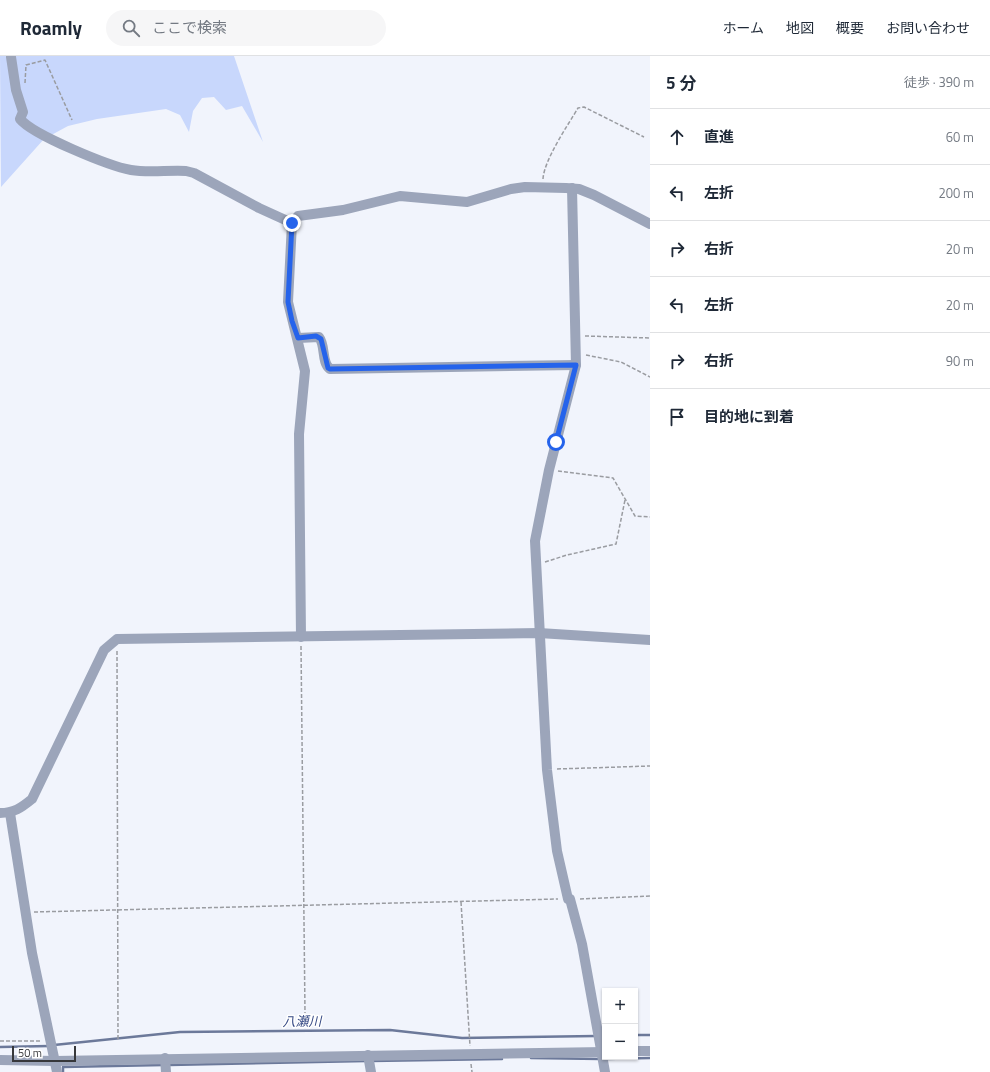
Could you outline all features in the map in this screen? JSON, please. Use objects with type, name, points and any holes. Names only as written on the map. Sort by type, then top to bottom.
[{"type":"street","points":[[11,57],[16,90],[24,112],[20,119],[23,122],[47,136],[95,159],[131,170],[186,171],[194,173],[259,208],[292,223]]},
{"type":"street","points":[[301,637],[299,440],[305,371],[288,302],[292,223],[298,216],[343,210],[400,196],[467,202],[511,189],[543,187],[572,188],[594,195],[650,224]]},
{"type":"street","points":[[572,188],[576,365],[549,470],[535,541],[547,770],[557,851],[582,944],[597,1036],[602,1049]]},
{"type":"street","points":[[298,338],[319,337],[322,342],[327,365],[330,369],[576,365]]},
{"type":"street","points":[[56,1072],[32,953],[26,912],[5,813],[22,808],[32,799],[104,650],[117,639],[539,633],[650,640]]},
{"type":"street","points":[[638,1051],[650,1051]]},
{"type":"street","points":[[0,1060],[55,1061],[602,1052]]},
{"type":"street","points":[[368,1055],[371,1072]]},
{"type":"street","points":[[166,1058],[166,1072]]},
{"type":"street","points":[[604,1060],[605,1072]]},
{"type":"path","points":[[24,88],[26,65],[45,60],[72,120]]},
{"type":"path","points":[[543,187],[544,174],[553,153],[578,108],[584,107],[644,137]]},
{"type":"path","points":[[575,336],[650,338]]},
{"type":"path","points":[[576,353],[621,362],[650,377]]},
{"type":"path","points":[[549,470],[613,478],[635,516],[650,517]]},
{"type":"path","points":[[537,565],[567,555],[616,544],[625,500]]},
{"type":"path","points":[[301,637],[305,1013]]},
{"type":"path","points":[[117,639],[118,1039]]},
{"type":"path","points":[[547,770],[650,766]]},
{"type":"path","points":[[26,912],[650,896]]},
{"type":"path","points":[[461,902],[470,1054]]},
{"type":"path","points":[[0,1041],[51,1045]]},
{"type":"shaded area","points":[[0,56],[234,56],[263,142],[242,106],[226,110],[214,97],[202,98],[193,111],[189,132],[180,115],[166,109],[97,119],[68,126],[44,139],[1,187]]},
{"type":"waterway","name":"八瀬川","points":[[54,1045],[180,1032],[390,1030],[462,1038],[596,1036]]},
{"type":"waterway","name":"八瀬川","points":[[638,1035],[650,1035]]},
{"type":"waterway","name":"八瀬川","points":[[0,1047],[49,1046]]},
{"type":"waterway","points":[[531,1058],[600,1059]]},
{"type":"waterway","points":[[638,1058],[650,1058]]},
{"type":"waterway","points":[[371,1061],[502,1059]]},
{"type":"waterway","points":[[169,1065],[366,1061]]},
{"type":"waterway","points":[[63,1072],[63,1067],[164,1065]]},
{"type":"route","points":[[292,223],[293,230],[288,302],[289,310],[298,338],[316,336],[321,339],[328,368],[576,365],[556,442]]}]
